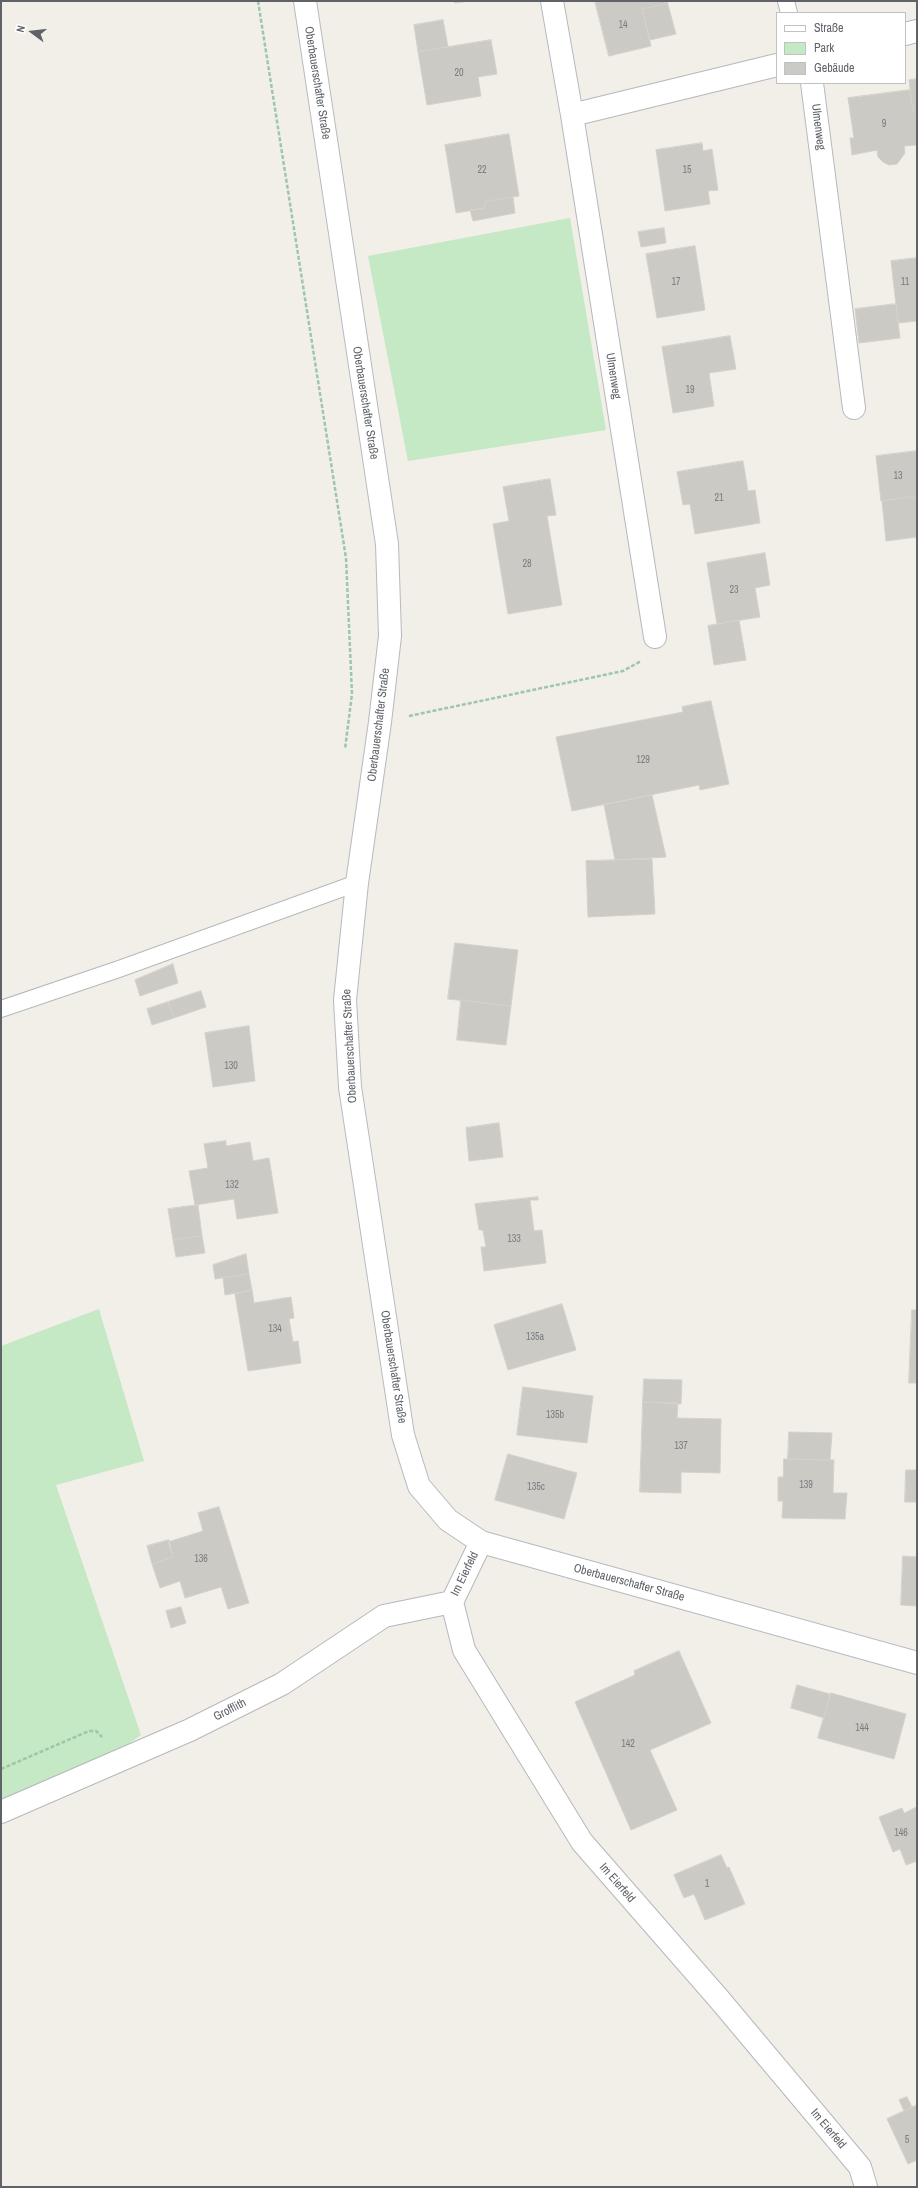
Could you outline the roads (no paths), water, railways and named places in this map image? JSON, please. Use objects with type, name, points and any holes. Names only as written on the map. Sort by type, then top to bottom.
[{"type":"street","name":"Oberbauerschafter Straße","points":[[305,1],[387,544],[390,636],[380,722],[357,884],[345,1000],[350,1086],[403,1435],[419,1486],[448,1520],[481,1542],[917,1663]]},
{"type":"street","name":"Ulmenweg","points":[[552,1],[572,115],[655,636]]},
{"type":"street","points":[[906,34],[917,31]]},
{"type":"street","points":[[572,115],[776,65]]},
{"type":"street","name":"Ulmenweg","points":[[812,84],[854,408]]},
{"type":"street","name":"Im Eierfeld","points":[[481,1542],[452,1602],[464,1650],[582,1842],[718,1999],[860,2167],[866,2187]]},
{"type":"street","name":"Grofflith","points":[[1,1812],[190,1730],[282,1684],[384,1616],[452,1602]]},
{"type":"lane","points":[[786,1],[789,12]]},
{"type":"lane","points":[[1,1009],[119,969],[357,884]]}]
